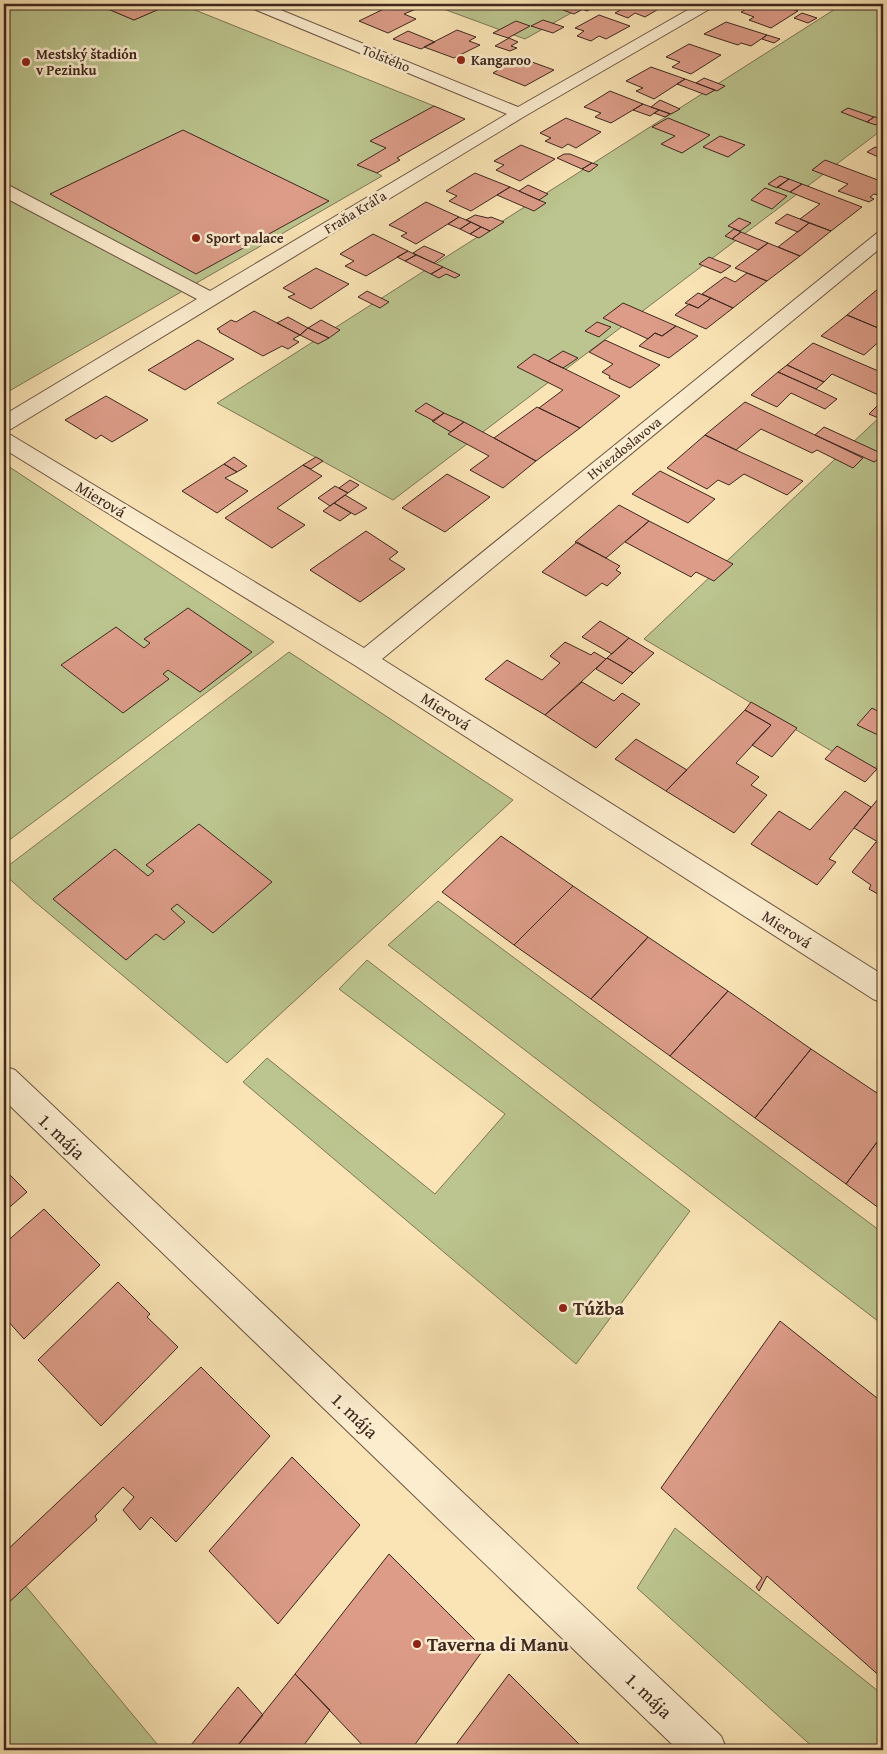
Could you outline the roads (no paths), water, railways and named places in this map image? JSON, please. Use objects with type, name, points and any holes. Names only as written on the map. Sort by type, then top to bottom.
[{"type":"street","name":"Tolstého","points":[[254,4],[518,113]]},
{"type":"street","name":"Fraňa Kráľa","points":[[4,424],[518,113],[708,4]]},
{"type":"street","points":[[4,190],[211,298]]},
{"type":"street","name":"Hviezdoslavova","points":[[365,660],[883,237]]},
{"type":"street","name":"Mierová","points":[[4,440],[365,660],[883,990]]},
{"type":"street","name":"1. mája","points":[[4,1080],[707,1750]]},
{"type":"place","name":"Kangaroo","points":[[461,60]]},
{"type":"place","name":"Mestský štadión v Pezinku","points":[[26,62]]},
{"type":"place","name":"Sport palace","points":[[196,238]]},
{"type":"place","name":"Túžba","points":[[563,1308]]},
{"type":"place","name":"Taverna di Manu","points":[[417,1644]]}]
